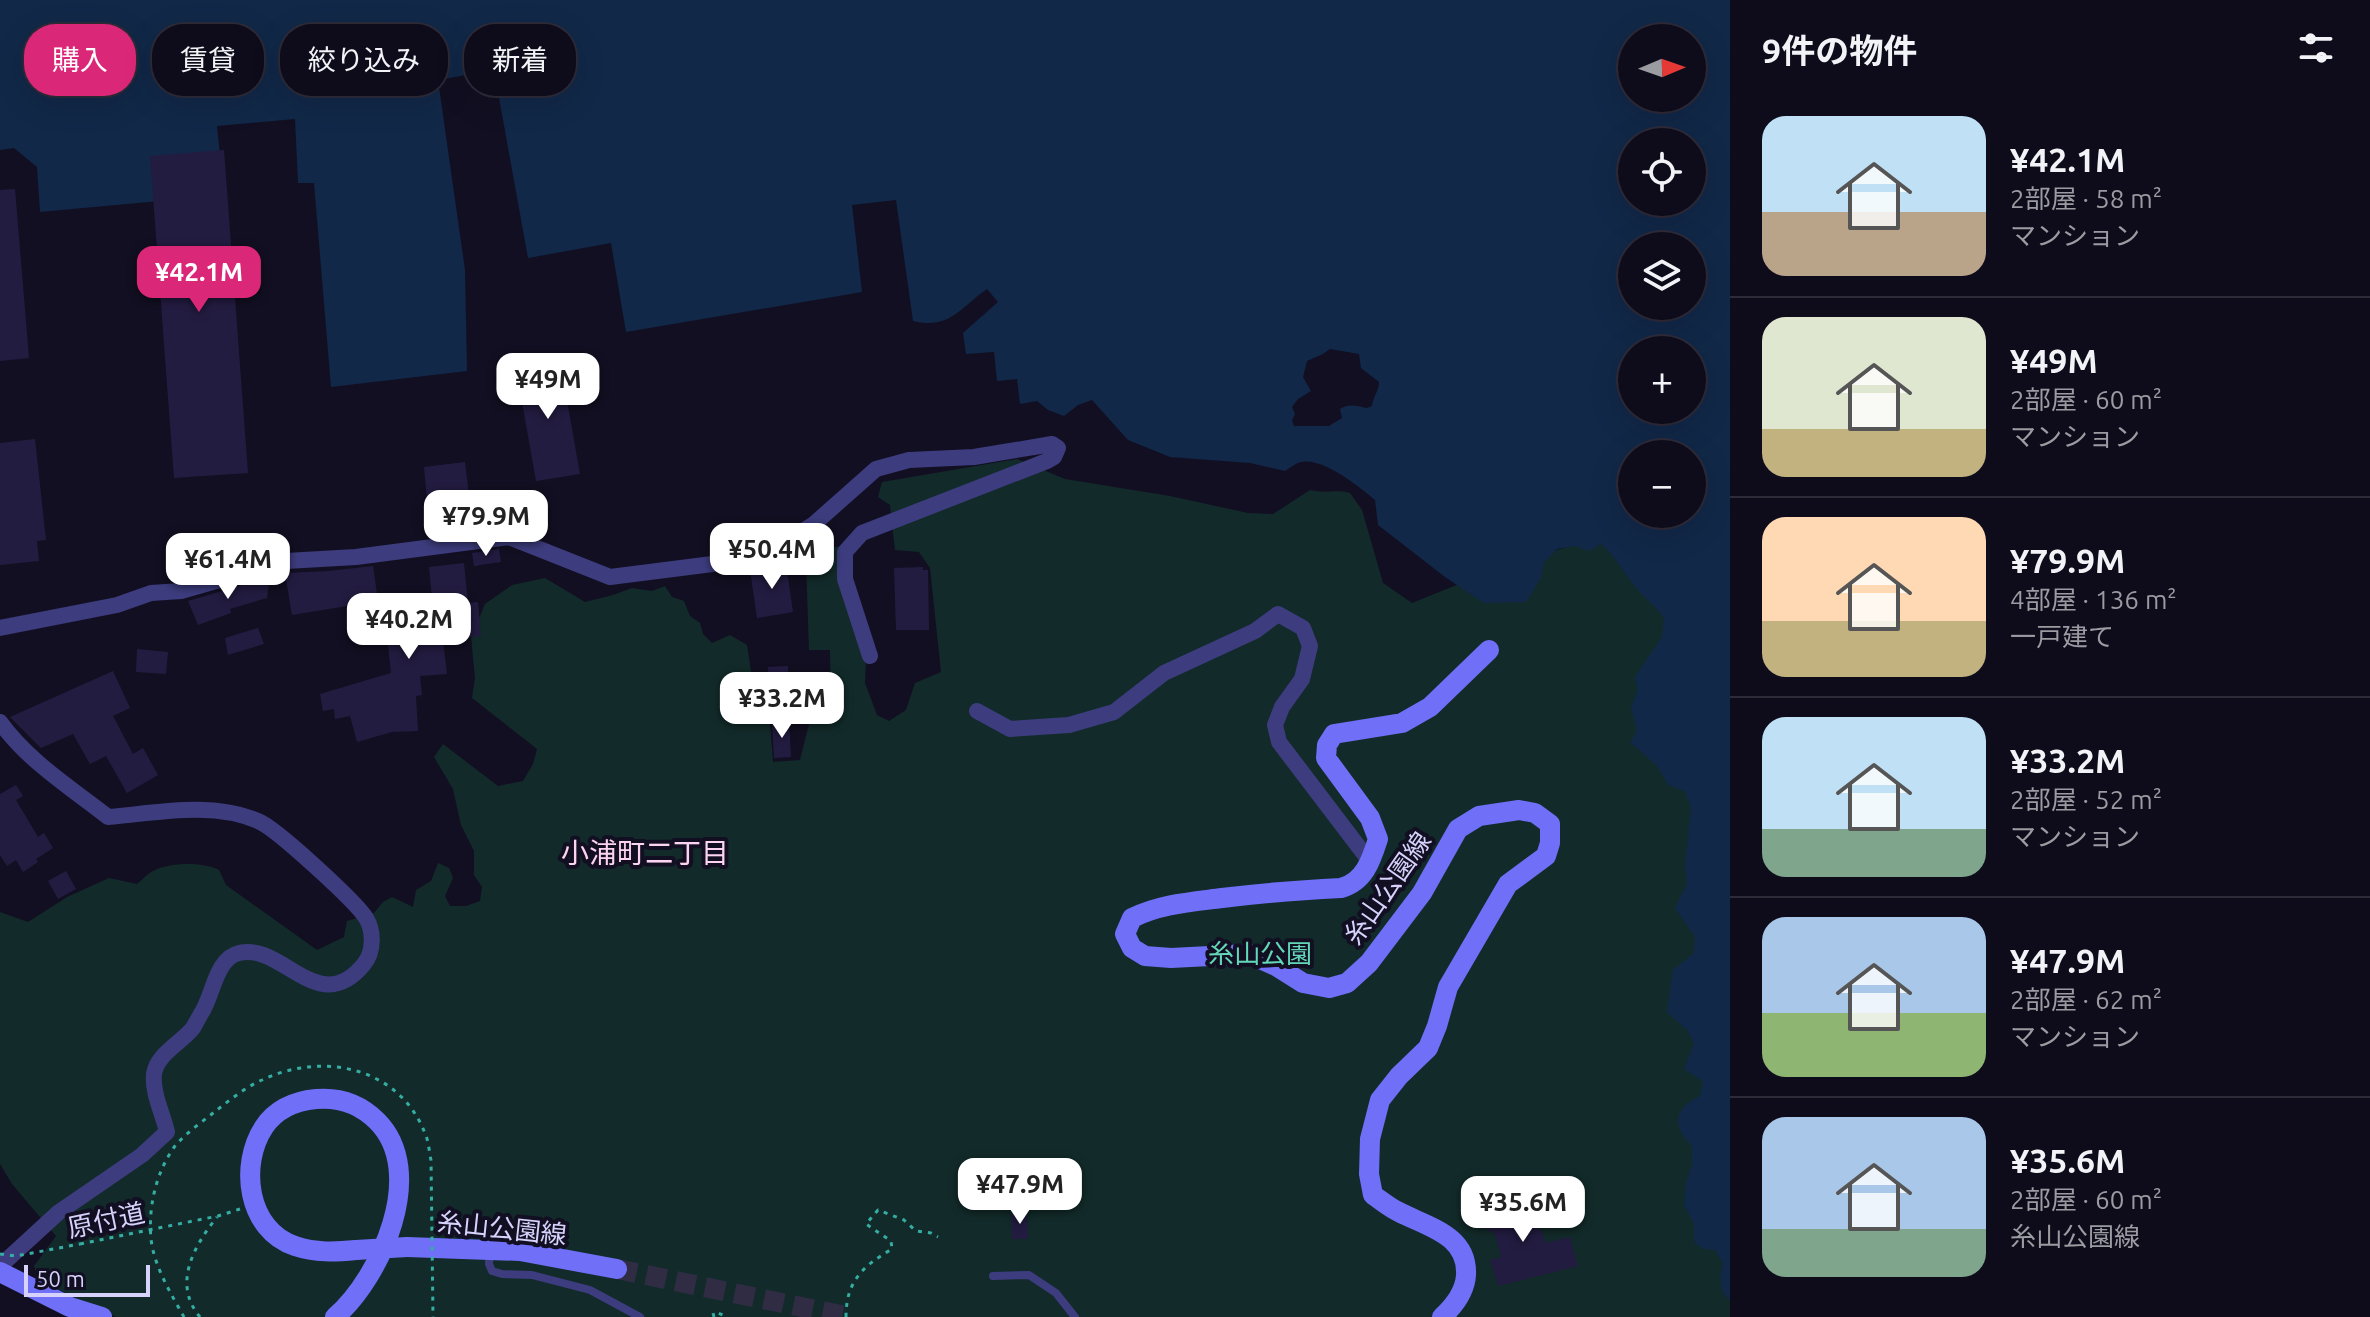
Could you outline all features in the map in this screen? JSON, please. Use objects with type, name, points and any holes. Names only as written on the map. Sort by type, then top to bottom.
[{"type":"main road","name":"糸山公園線","points":[[1442,1317],[1452,1308],[1465,1287],[1466,1269],[1461,1248],[1443,1232],[1397,1211],[1373,1195],[1369,1174],[1370,1139],[1380,1100],[1428,1048],[1448,987],[1508,884],[1546,856],[1550,824],[1535,813],[1519,810],[1479,816],[1458,829],[1422,893],[1369,963],[1347,983],[1329,988],[1303,983],[1249,954],[1171,958],[1145,956],[1132,948],[1125,934],[1132,918],[1149,909],[1195,900],[1354,885],[1371,863],[1378,839],[1370,818],[1326,758],[1327,745],[1334,734],[1402,723],[1430,707],[1489,650]]},
{"type":"main road","name":"糸山公園線","points":[[335,1317],[348,1306],[367,1280],[393,1220],[399,1196],[400,1172],[395,1147],[384,1128],[366,1110],[326,1098],[306,1100],[282,1108],[266,1123],[255,1141],[250,1164],[250,1186],[255,1204],[265,1222],[293,1246],[324,1252],[356,1250],[407,1247],[520,1251],[617,1269]]},
{"type":"main road","points":[[0,1269],[70,1307],[102,1317]]},
{"type":"street","points":[[0,628],[117,605],[151,593],[181,591],[286,561],[356,557],[509,537],[610,577],[744,560],[773,550],[814,524],[876,469],[909,460],[974,457],[1052,444],[1058,448],[1054,457],[1047,461],[862,533],[845,552],[845,579],[870,656]]},
{"type":"street","points":[[977,711],[1010,729],[1069,725],[1114,712],[1164,673],[1255,631],[1278,614],[1303,628],[1310,646],[1302,679],[1282,707],[1275,725],[1279,742],[1371,863]]},
{"type":"street","points":[[0,722],[38,763],[108,817],[172,809],[228,813],[259,821],[280,835],[348,898],[366,918],[373,939],[367,961],[350,978],[327,985],[302,978],[255,953],[238,953],[224,962],[205,1008],[192,1029],[163,1057],[154,1071],[155,1091],[167,1132],[149,1150],[59,1212],[0,1269]]},
{"type":"lane","points":[[490,1249],[492,1271],[532,1275],[590,1290],[640,1317]]},
{"type":"lane","points":[[993,1276],[1029,1275],[1056,1293],[1075,1317]]},
{"type":"path","points":[[184,1317],[170,1292],[151,1241],[151,1209],[157,1181],[176,1146],[203,1120],[263,1079],[303,1067],[323,1065],[362,1072],[392,1089],[405,1102],[426,1136],[431,1160],[433,1317]]},
{"type":"path","points":[[846,1317],[846,1301],[857,1276],[868,1263],[892,1249],[891,1241],[866,1224],[878,1210],[904,1220],[916,1231],[938,1237]]},
{"type":"path","name":"原付道","points":[[0,1254],[16,1256],[218,1216],[199,1240],[188,1272],[187,1295],[200,1317]]},
{"type":"path","points":[[714,1317],[713,1313],[727,1317]]},
{"type":"green space","name":"糸山公園","points":[[1017,459],[1065,479],[1170,496],[1248,513],[1273,514],[1310,490],[1350,493],[1362,510],[1383,583],[1412,603],[1516,561],[1630,530],[1730,757],[1730,1317],[116,1317],[75,1300],[38,1277],[34,1266],[56,1236],[12,1184],[0,1164],[0,912],[28,922],[67,897],[109,878],[137,884],[160,868],[195,864],[219,870],[226,885],[317,950],[344,937],[347,921],[374,913],[392,897],[413,907],[416,890],[431,881],[438,863],[449,868],[453,878],[445,896],[450,906],[466,906],[480,901],[482,887],[474,875],[474,851],[461,825],[453,789],[434,757],[443,744],[498,786],[523,781],[533,764],[537,749],[472,698],[475,678],[471,637],[485,604],[512,585],[545,578],[585,602],[632,588],[652,591],[665,586],[672,597],[684,601],[690,616],[700,623],[703,634],[712,643],[730,635],[747,645],[757,709],[770,722],[773,762],[800,760],[810,720],[831,705],[830,650],[809,650],[806,562],[823,548],[843,546],[866,659],[865,683],[877,715],[889,721],[906,710],[915,683],[941,672],[930,568],[919,552],[895,550],[890,505],[878,497],[882,482]]},
{"type":"water","points":[[0,0],[1730,0],[1730,1300],[1722,1288],[1723,1263],[1715,1250],[1703,1249],[1694,1242],[1694,1224],[1684,1205],[1692,1165],[1692,1146],[1681,1131],[1678,1118],[1685,1106],[1700,1096],[1703,1081],[1684,1069],[1694,1043],[1687,1030],[1667,1012],[1673,970],[1694,953],[1695,937],[1675,908],[1687,884],[1685,866],[1691,807],[1685,791],[1668,785],[1657,766],[1630,742],[1637,731],[1631,707],[1638,690],[1635,677],[1662,637],[1664,618],[1601,544],[1589,551],[1575,546],[1557,549],[1544,562],[1541,578],[1526,602],[1484,603],[1378,525],[1375,500],[1320,464],[1300,462],[1285,471],[1250,463],[1170,457],[1128,440],[1092,400],[1078,405],[1064,416],[1048,410],[1037,401],[1020,404],[1017,379],[997,381],[994,352],[966,354],[963,333],[998,302],[987,289],[945,320],[913,321],[896,200],[852,205],[862,292],[626,332],[611,243],[528,258],[499,96],[576,96],[576,24],[464,24],[464,75],[448,78],[448,24],[280,24],[280,96],[440,96],[465,270],[467,371],[331,387],[314,183],[298,183],[295,119],[217,126],[224,195],[40,212],[37,167],[14,148],[0,150]],"holes":[[[1330,349],[1359,354],[1361,368],[1379,382],[1372,406],[1343,407],[1340,409],[1342,418],[1329,426],[1294,426],[1292,407],[1311,391],[1303,377],[1307,361]]]},
{"type":"building","points":[[224,150],[248,473],[174,478],[150,156]]},
{"type":"building","points":[[15,189],[29,358],[0,361],[0,190]]},
{"type":"building","points":[[560,361],[580,474],[536,481],[516,368]]},
{"type":"building","points":[[35,439],[46,540],[37,541],[39,561],[0,565],[0,443]]},
{"type":"building","points":[[465,462],[469,495],[427,500],[424,467]]},
{"type":"building","points":[[499,549],[501,562],[474,566],[472,553]]},
{"type":"building","points":[[464,563],[468,603],[478,602],[481,636],[443,640],[447,674],[420,676],[422,695],[416,696],[418,731],[392,732],[357,742],[350,716],[335,719],[334,709],[323,711],[320,694],[391,673],[386,625],[434,620],[429,567]]},
{"type":"building","points":[[786,564],[793,612],[757,618],[750,570]]},
{"type":"building","points":[[373,566],[378,601],[292,615],[285,573]]},
{"type":"building","points":[[923,567],[923,570],[928,570],[929,630],[896,630],[894,568]]},
{"type":"building","points":[[270,577],[267,598],[230,609],[231,613],[198,625],[188,601]]},
{"type":"building","points":[[258,628],[264,644],[228,655],[225,638]]},
{"type":"building","points":[[137,649],[168,652],[166,674],[136,672]]},
{"type":"building","points":[[788,666],[788,683],[796,683],[796,699],[769,699],[768,667]]},
{"type":"building","points":[[113,671],[130,708],[113,716],[133,754],[143,748],[158,775],[127,793],[106,756],[90,764],[73,734],[41,748],[10,717]]},
{"type":"building","points":[[789,722],[791,757],[774,758],[772,724]]},
{"type":"building","points":[[16,785],[23,796],[16,800],[38,837],[44,833],[53,848],[23,872],[16,860],[7,866],[0,855],[0,794]]},
{"type":"building","points":[[66,871],[76,889],[58,899],[48,881]]},
{"type":"building","points":[[1500,1197],[1533,1214],[1536,1230],[1541,1228],[1545,1243],[1570,1237],[1578,1266],[1498,1286],[1490,1260],[1501,1257],[1495,1234],[1475,1223],[1490,1198],[1498,1202]]},
{"type":"building","points":[[1027,1213],[1028,1239],[1012,1239],[1011,1214]]},
{"type":"tunnel","points":[[617,1269],[850,1317]]},
{"type":"district","name":"小浦町二丁目","points":[[645,852]]}]
